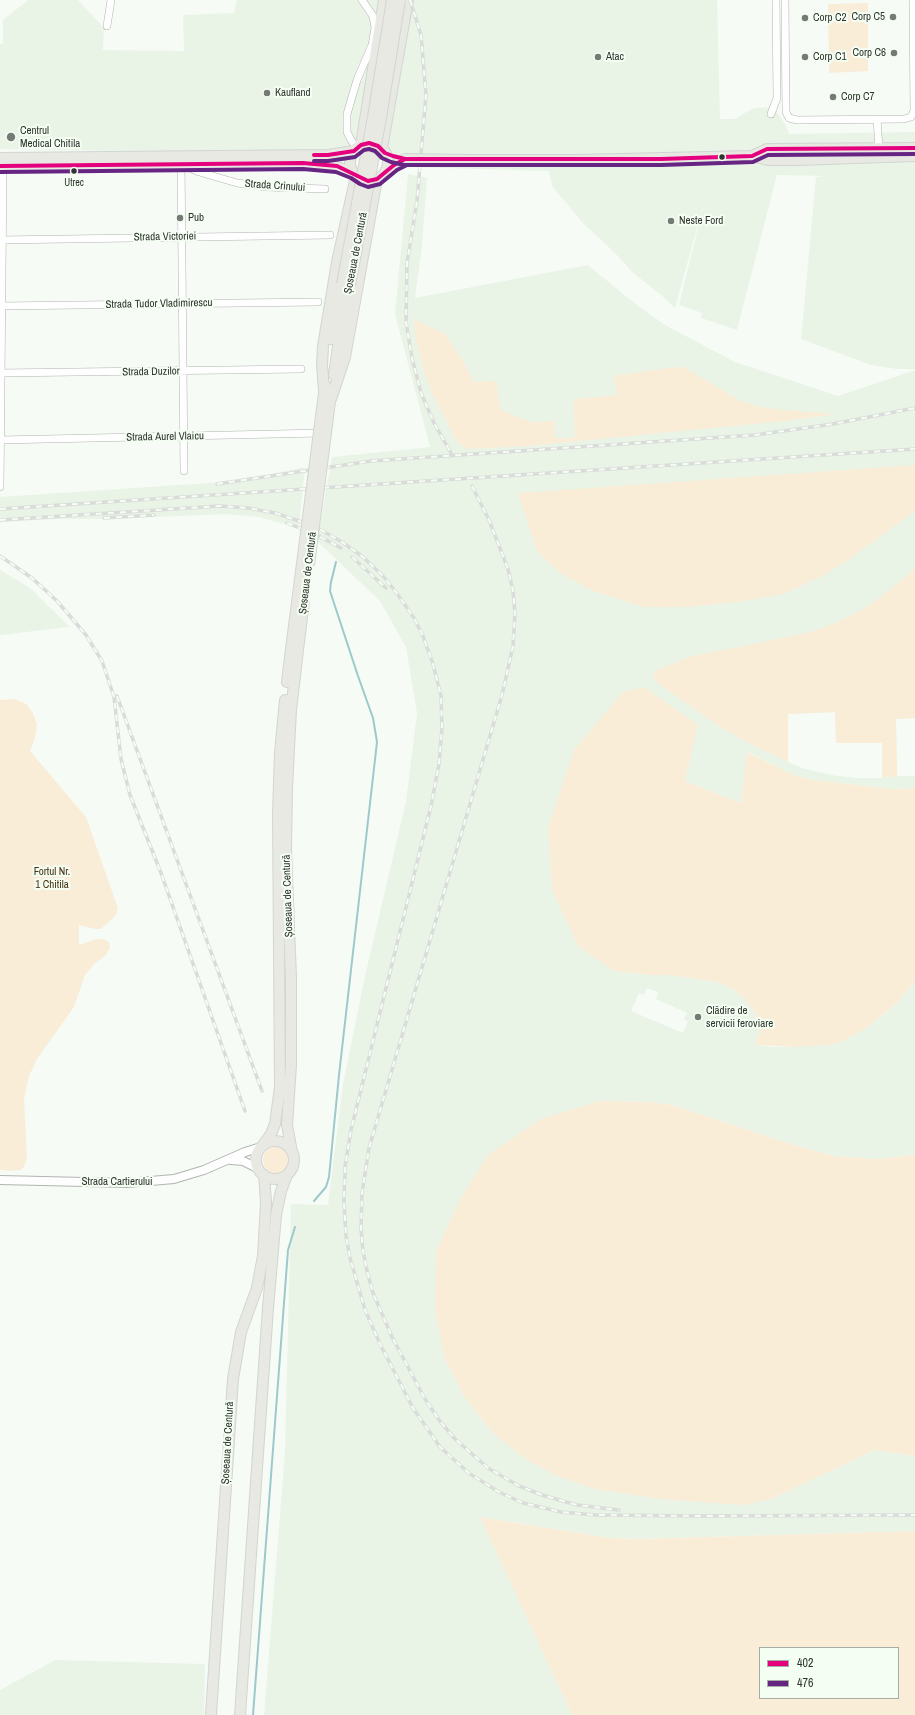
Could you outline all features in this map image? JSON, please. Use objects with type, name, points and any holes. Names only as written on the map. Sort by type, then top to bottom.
[{"type":"main road","points":[[355,174],[351,169],[350,159],[357,148],[384,0]]},
{"type":"main road","name":"Șoseaua de Centură","points":[[212,1715],[232,1379],[241,1332],[256,1288],[263,1256],[266,1202],[261,1172],[256,1161],[257,1156],[271,1134],[275,1124],[280,1087],[280,753],[325,427],[327,395],[338,346],[346,285],[392,0]]},
{"type":"main road","name":"Șoseaua de Centură","points":[[346,285],[381,118],[400,0]]},
{"type":"main road","points":[[327,395],[345,357],[352,312],[381,175],[388,160],[383,150],[408,0]]},
{"type":"main road","points":[[1,164],[328,155],[374,144],[383,150],[405,159],[536,160],[752,156],[768,160],[785,154],[915,148]]},
{"type":"main road","points":[[785,154],[915,156]]},
{"type":"main road","points":[[181,160],[331,165],[355,174],[368,181],[381,175],[405,159]]},
{"type":"main road","points":[[327,395],[322,365],[323,346],[337,262],[355,174]]},
{"type":"main road","name":"Șoseaua de Centură","points":[[240,1715],[276,1215],[279,1198],[287,1175],[294,1163],[287,1125],[291,1066],[292,978],[286,817],[295,650]]},
{"type":"main road","points":[[262,1147],[273,1141],[279,1142],[284,1144],[292,1152]]},
{"type":"main road","points":[[261,1172],[273,1179],[282,1178],[287,1175]]},
{"type":"street","points":[[107,26],[111,0]]},
{"type":"street","points":[[357,148],[351,140],[348,132],[347,114],[357,80],[372,45],[375,28],[373,16],[362,0]]},
{"type":"street","points":[[771,114],[777,98],[776,0]]},
{"type":"street","points":[[785,0],[786,115],[789,118],[796,120],[911,117],[914,111],[913,0]]},
{"type":"street","points":[[877,119],[878,149]]},
{"type":"street","points":[[181,160],[184,471]]},
{"type":"street","name":"Strada Crinului","points":[[181,160],[196,171],[237,183],[267,188],[325,189]]},
{"type":"street","points":[[0,487],[1,164]]},
{"type":"street","name":"Strada Victoriei","points":[[1,240],[330,235]]},
{"type":"street","name":"Strada Tudor Vladimirescu","points":[[1,306],[318,302]]},
{"type":"street","name":"Strada Duzilor","points":[[1,373],[301,369]]},
{"type":"street","name":"Strada Aurel Vlaicu","points":[[1,440],[184,437],[325,427]]},
{"type":"street","name":"Strada Cartierului","points":[[0,1180],[127,1183],[174,1180],[230,1160],[245,1152],[262,1147]]},
{"type":"street","points":[[230,1160],[243,1161],[261,1172]]},
{"type":"shaded area","points":[[28,0],[78,0],[104,28],[103,50],[184,51],[183,15],[234,13],[237,0],[717,0],[720,119],[734,119],[754,108],[773,107],[785,124],[789,134],[915,132],[915,369],[897,369],[871,365],[801,339],[816,177],[826,176],[777,175],[737,330],[701,318],[702,313],[679,305],[705,199],[675,308],[632,272],[615,253],[582,222],[552,186],[549,171],[408,167],[362,155],[0,149],[0,44],[3,44],[3,20]]},
{"type":"shaded area","points":[[408,174],[427,178],[422,246],[415,298],[588,265],[633,302],[665,325],[735,362],[838,396],[915,370],[915,718],[896,719],[897,776],[915,776],[915,788],[893,789],[813,780],[794,775],[748,752],[741,803],[685,781],[697,725],[614,971],[651,975],[672,975],[716,982],[730,987],[745,999],[757,1015],[752,1023],[759,1029],[760,1033],[755,1042],[758,1045],[773,1047],[793,1047],[843,1041],[867,1028],[883,1015],[898,1002],[915,981],[915,1155],[876,1159],[834,1156],[797,1146],[672,1105],[649,1102],[599,1101],[445,1359],[463,1395],[492,1432],[772,1499],[874,1450],[915,1456],[915,1531],[636,1539],[611,1538],[481,1517],[572,1715],[264,1715],[285,1452],[291,1204],[328,1205],[343,1084],[365,976],[406,801],[417,713],[406,647],[380,601],[317,541],[332,457],[430,447],[395,314]],"holes":[[[835,712],[836,743],[882,743],[882,778],[856,778],[831,775],[802,768],[788,762],[788,714]],[[647,988],[658,992],[656,999],[687,1013],[684,1020],[688,1021],[683,1033],[631,1011],[639,993],[644,995]]]},
{"type":"shaded area","points":[[305,467],[299,528],[259,517],[225,514],[0,522],[0,497],[238,481]]},
{"type":"shaded area","points":[[0,570],[30,588],[70,627],[0,635]]},
{"type":"shaded area","points":[[55,1660],[205,1664],[204,1715],[0,1715],[0,1690]]},
{"type":"green space","points":[[868,3],[868,71],[829,73],[828,4]]},
{"type":"green space","points":[[414,319],[444,333],[464,363],[474,382],[496,381],[501,410],[531,422],[554,421],[555,438],[575,438],[573,399],[618,395],[613,376],[675,367],[686,368],[740,401],[757,406],[773,409],[838,414],[784,421],[529,446],[466,449],[456,440],[432,393],[423,368],[415,336]]},
{"type":"green space","points":[[915,465],[915,511],[847,561],[824,575],[784,594],[738,602],[686,607],[644,607],[593,591],[560,573],[537,551],[518,493]]},
{"type":"green space","points":[[915,568],[915,718],[896,719],[897,776],[882,778],[882,743],[836,743],[835,712],[788,714],[788,762],[750,744],[722,728],[660,685],[654,679],[653,675],[655,671],[689,657],[814,631],[835,623],[858,612],[874,602]]},
{"type":"green space","points":[[644,687],[698,725],[685,781],[741,803],[747,752],[794,775],[813,780],[893,789],[915,788],[915,981],[898,1002],[867,1028],[843,1041],[829,1045],[793,1047],[758,1045],[755,1042],[760,1033],[759,1029],[752,1023],[757,1015],[745,999],[730,987],[716,982],[672,975],[651,975],[614,971],[578,946],[552,890],[548,828],[574,750],[623,692]]},
{"type":"green space","name":"Fortul Nr. 1 Chitila","points":[[15,699],[26,704],[33,713],[37,724],[35,738],[30,751],[86,817],[118,908],[116,915],[101,929],[79,925],[79,945],[96,939],[103,939],[109,942],[110,948],[106,955],[94,964],[85,975],[74,1007],[37,1059],[29,1076],[24,1099],[27,1158],[24,1167],[20,1170],[11,1171],[0,1170],[0,700]]},
{"type":"green space","points":[[599,1101],[649,1102],[672,1105],[797,1146],[834,1156],[876,1159],[915,1155],[915,1456],[874,1450],[772,1499],[742,1505],[661,1499],[595,1489],[555,1475],[524,1458],[492,1432],[463,1395],[445,1359],[435,1312],[436,1251],[462,1196],[488,1155],[541,1119]]},
{"type":"green space","points":[[276,1147],[285,1151],[289,1160],[285,1169],[276,1173],[267,1169],[263,1160],[267,1151]]},
{"type":"green space","points":[[480,1517],[611,1538],[636,1539],[915,1531],[915,1715],[572,1715]]},
{"type":"waterway","points":[[314,1201],[326,1187],[329,1177],[339,1075],[377,742],[373,718],[330,591],[336,562]]},
{"type":"waterway","points":[[253,1715],[288,1250],[295,1227]]},
{"type":"railway","points":[[410,0],[421,35],[426,95],[417,201],[407,263],[406,322],[412,358],[421,393],[434,423],[451,453]]},
{"type":"railway","points":[[217,484],[371,461],[755,435],[833,424],[915,408]]},
{"type":"railway","points":[[0,509],[915,449]]},
{"type":"railway","points":[[472,486],[489,520],[508,569],[513,591],[515,613],[513,646],[502,695],[369,1148],[362,1193],[361,1229],[363,1251],[373,1293],[392,1337],[425,1399],[439,1420],[455,1439],[488,1468],[519,1486],[542,1495],[577,1505],[619,1510]]},
{"type":"railway","points":[[0,520],[220,506],[248,508],[275,513],[314,526],[342,542],[363,557],[383,576],[396,592],[414,618],[423,636],[433,664],[441,696],[442,728],[439,764],[431,806],[351,1130],[345,1167],[344,1202],[346,1236],[350,1258],[365,1310],[380,1344],[413,1408],[440,1447],[470,1474],[499,1492],[523,1503],[561,1512],[596,1515],[704,1516],[915,1515]]},
{"type":"railway","points":[[104,518],[154,515]]},
{"type":"railway","points":[[287,523],[317,535],[341,548]]},
{"type":"railway","points":[[0,556],[32,578],[57,601],[86,635],[102,661],[114,697],[121,759],[130,795],[161,873],[245,1111]]},
{"type":"railway","points":[[352,557],[386,588]]},
{"type":"railway","points":[[117,696],[262,1091]]},
{"type":"transit line","name":"402","points":[[314,155],[328,155],[354,151],[361,145],[369,143],[378,146],[385,153],[393,156],[405,159],[417,159]]},
{"type":"transit line","name":"402","points":[[0,166],[303,163],[337,166],[368,181],[377,179],[394,165],[405,159],[661,159],[752,156],[767,149],[915,148]]},
{"type":"transit line","name":"476","points":[[314,161],[328,161],[355,157],[364,150],[369,149],[375,151],[382,158],[391,162],[404,165],[417,165]]},
{"type":"transit line","name":"476","points":[[0,172],[303,169],[336,172],[368,187],[380,184],[397,170],[407,165],[661,165],[753,162],[768,155],[915,154]]},
{"type":"place","name":"Corp C5","points":[[893,17]]},
{"type":"place","name":"Corp C2","points":[[805,18]]},
{"type":"place","name":"Corp C6","points":[[894,53]]},
{"type":"place","name":"Atac","points":[[598,57]]},
{"type":"place","name":"Corp C1","points":[[805,57]]},
{"type":"place","name":"Kaufland","points":[[267,93]]},
{"type":"place","name":"Corp C7","points":[[833,97]]},
{"type":"place","name":"Centrul Medical Chitila","points":[[11,137]]},
{"type":"place","name":"Utrec","points":[[74,171]]},
{"type":"place","name":"Pub","points":[[180,218]]},
{"type":"place","name":"Neste Ford","points":[[671,221]]},
{"type":"place","name":"Clădire de servicii feroviare","points":[[698,1017]]}]
